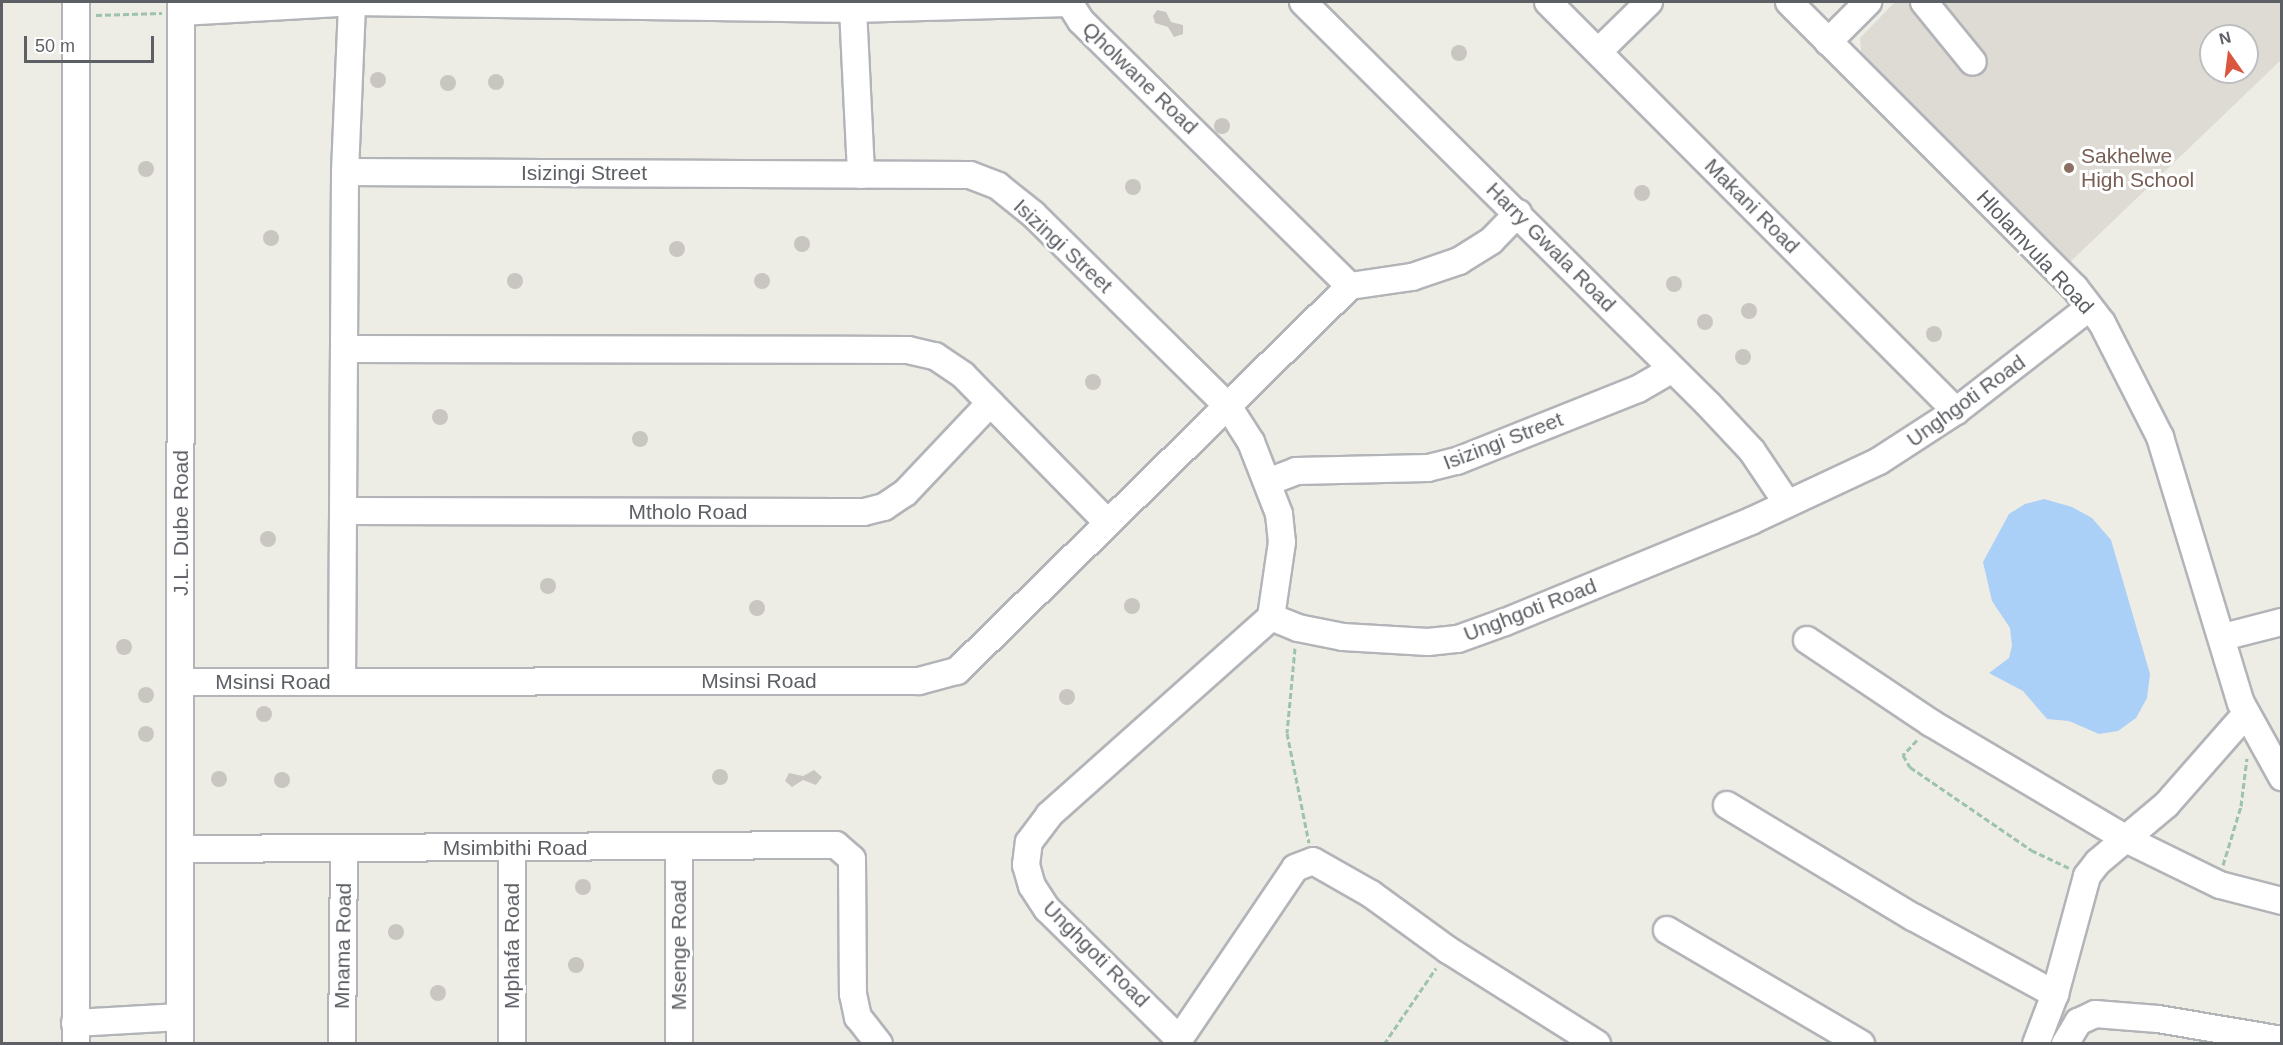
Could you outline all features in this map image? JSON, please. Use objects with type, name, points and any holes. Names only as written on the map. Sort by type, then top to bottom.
[{"type":"street","points":[[342,682],[345,172],[352,2]]},
{"type":"street","name":"Qholwane Road","points":[[181,7],[352,2],[853,9],[1069,2],[1081,21],[1350,286]]},
{"type":"street","name":"Harry Gwala Road","points":[[1303,2],[1518,213],[1752,451],[1787,503]]},
{"type":"street","name":"Makani Road","points":[[1548,2],[1956,411]]},
{"type":"street","points":[[1599,51],[1649,2]]},
{"type":"street","name":"Hlolamvula Road","points":[[1789,2],[1990,202],[2090,308],[2126,365],[2160,437],[2251,723],[2282,777]]},
{"type":"street","points":[[1828,42],[1868,2]]},
{"type":"street","points":[[1924,2],[1973,62]]},
{"type":"street","name":"J.L. Dube Road","points":[[180,1044],[181,7]]},
{"type":"street","points":[[76,9],[75,1034],[180,1017]]},
{"type":"street","points":[[853,9],[861,175]]},
{"type":"street","name":"Isizingi Street","points":[[345,172],[970,175],[998,186],[1033,214],[1228,406],[1251,442],[1268,482],[1296,471],[1428,468],[1457,461],[1638,389],[1672,369]]},
{"type":"street","points":[[1350,286],[1412,277],[1458,261],[1491,241],[1518,213]]},
{"type":"street","name":"Msinsi Road","points":[[181,682],[907,681],[943,676],[957,671],[1350,286]]},
{"type":"street","name":"Unghgoti Road","points":[[1177,1041],[1047,909],[1032,886],[1026,865],[1029,842],[1049,815],[1272,616],[1298,628],[1343,637],[1396,641],[1458,639],[1787,503],[1879,461],[1956,411],[2090,308]]},
{"type":"street","points":[[344,349],[908,350],[935,356],[963,375],[1108,523]]},
{"type":"street","name":"Mtholo Road","points":[[343,511],[864,512],[884,507],[905,493],[990,403]]},
{"type":"street","points":[[1268,482],[1279,514],[1282,542],[1272,616]]},
{"type":"street","points":[[2223,637],[2282,622]]},
{"type":"street","points":[[1807,640],[1931,723],[2128,840],[2220,885],[2282,901]]},
{"type":"street","points":[[2036,1044],[2055,994],[2087,876],[2098,862],[2128,840],[2251,723]]},
{"type":"street","points":[[1727,805],[1913,917],[2055,994]]},
{"type":"street","name":"Msimbithi Road","points":[[181,849],[836,845],[847,851],[852,859],[854,994],[858,1017],[879,1044]]},
{"type":"street","name":"Msenge Road","points":[[678,1044],[679,846]]},
{"type":"street","name":"Mphafa Road","points":[[512,848],[512,1044]]},
{"type":"street","name":"Mnama Road","points":[[342,1044],[344,849]]},
{"type":"street","points":[[1177,1041],[1295,868],[1313,861],[1371,894],[1448,950],[1597,1044]]},
{"type":"street","points":[[1667,930],[1861,1044]]},
{"type":"street","points":[[2065,1044],[2078,1022],[2095,1014],[2158,1018],[2282,1040]]},
{"type":"path","points":[[76,9],[181,7]]},
{"type":"path","points":[[1298,628],[1287,733],[1313,861]]},
{"type":"path","points":[[1931,723],[1903,755],[1903,761],[2031,850],[2087,876]]},
{"type":"path","points":[[2220,885],[2226,849],[2241,806],[2251,723]]},
{"type":"path","points":[[1384,1044],[1448,950]]},
{"type":"shaded area","name":"Sakhelwe High School","points":[[1895,2],[2281,2],[2281,60],[2259,81],[2259,24],[2199,24],[2199,84],[2256,84],[2067,265],[1862,60],[1860,38]]},
{"type":"water","points":[[2044,499],[2072,507],[2092,518],[2111,540],[2150,674],[2147,698],[2136,718],[2118,731],[2099,734],[2069,721],[2047,719],[2023,691],[1989,673],[2009,658],[2012,646],[2010,628],[1992,601],[1983,562],[2009,514],[2025,504]]},
{"type":"building","points":[[1157,10],[1166,12],[1171,22],[1183,25],[1183,34],[1174,37],[1168,27],[1155,23],[1153,16]]},
{"type":"building","points":[[1459,45],[1467,53],[1459,61],[1451,53]]},
{"type":"building","points":[[378,72],[386,80],[378,88],[370,80]]},
{"type":"building","points":[[496,74],[504,82],[496,90],[488,82]]},
{"type":"building","points":[[448,75],[456,83],[448,91],[440,83]]},
{"type":"building","points":[[1222,118],[1230,126],[1222,134],[1214,126]]},
{"type":"building","points":[[146,161],[154,169],[146,177],[138,169]]},
{"type":"building","points":[[1133,179],[1141,187],[1133,195],[1125,187]]},
{"type":"building","points":[[1642,185],[1650,193],[1642,201],[1634,193]]},
{"type":"building","points":[[271,230],[279,238],[271,246],[263,238]]},
{"type":"building","points":[[802,236],[810,244],[802,252],[794,244]]},
{"type":"building","points":[[677,241],[685,249],[677,257],[669,249]]},
{"type":"building","points":[[515,273],[523,281],[515,289],[507,281]]},
{"type":"building","points":[[762,273],[770,281],[762,289],[754,281]]},
{"type":"building","points":[[1674,276],[1682,284],[1674,292],[1666,284]]},
{"type":"building","points":[[1749,303],[1757,311],[1749,319],[1741,311]]},
{"type":"building","points":[[1705,314],[1713,322],[1705,330],[1697,322]]},
{"type":"building","points":[[1934,326],[1942,334],[1934,342],[1926,334]]},
{"type":"building","points":[[1743,349],[1751,357],[1743,365],[1735,357]]},
{"type":"building","points":[[1093,374],[1101,382],[1093,390],[1085,382]]},
{"type":"building","points":[[440,409],[448,417],[440,425],[432,417]]},
{"type":"building","points":[[640,431],[648,439],[640,447],[632,439]]},
{"type":"building","points":[[268,531],[276,539],[268,547],[260,539]]},
{"type":"building","points":[[548,578],[556,586],[548,594],[540,586]]},
{"type":"building","points":[[1132,598],[1140,606],[1132,614],[1124,606]]},
{"type":"building","points":[[757,600],[765,608],[757,616],[749,608]]},
{"type":"building","points":[[124,639],[132,647],[124,655],[116,647]]},
{"type":"building","points":[[146,687],[154,695],[146,703],[138,695]]},
{"type":"building","points":[[1067,689],[1075,697],[1067,705],[1059,697]]},
{"type":"building","points":[[264,706],[272,714],[264,722],[256,714]]},
{"type":"building","points":[[146,726],[154,734],[146,742],[138,734]]},
{"type":"building","points":[[720,769],[728,777],[720,785],[712,777]]},
{"type":"building","points":[[814,770],[822,777],[816,785],[803,780],[792,787],[785,781],[789,773],[803,776]]},
{"type":"building","points":[[219,771],[227,779],[219,787],[211,779]]},
{"type":"building","points":[[282,772],[290,780],[282,788],[274,780]]},
{"type":"building","points":[[583,879],[591,887],[583,895],[575,887]]},
{"type":"building","points":[[396,924],[404,932],[396,940],[388,932]]},
{"type":"building","points":[[576,957],[584,965],[576,973],[568,965]]},
{"type":"building","points":[[438,985],[446,993],[438,1001],[430,993]]},
{"type":"place","name":"Sakhelwe High School","points":[[2069,168]]}]
